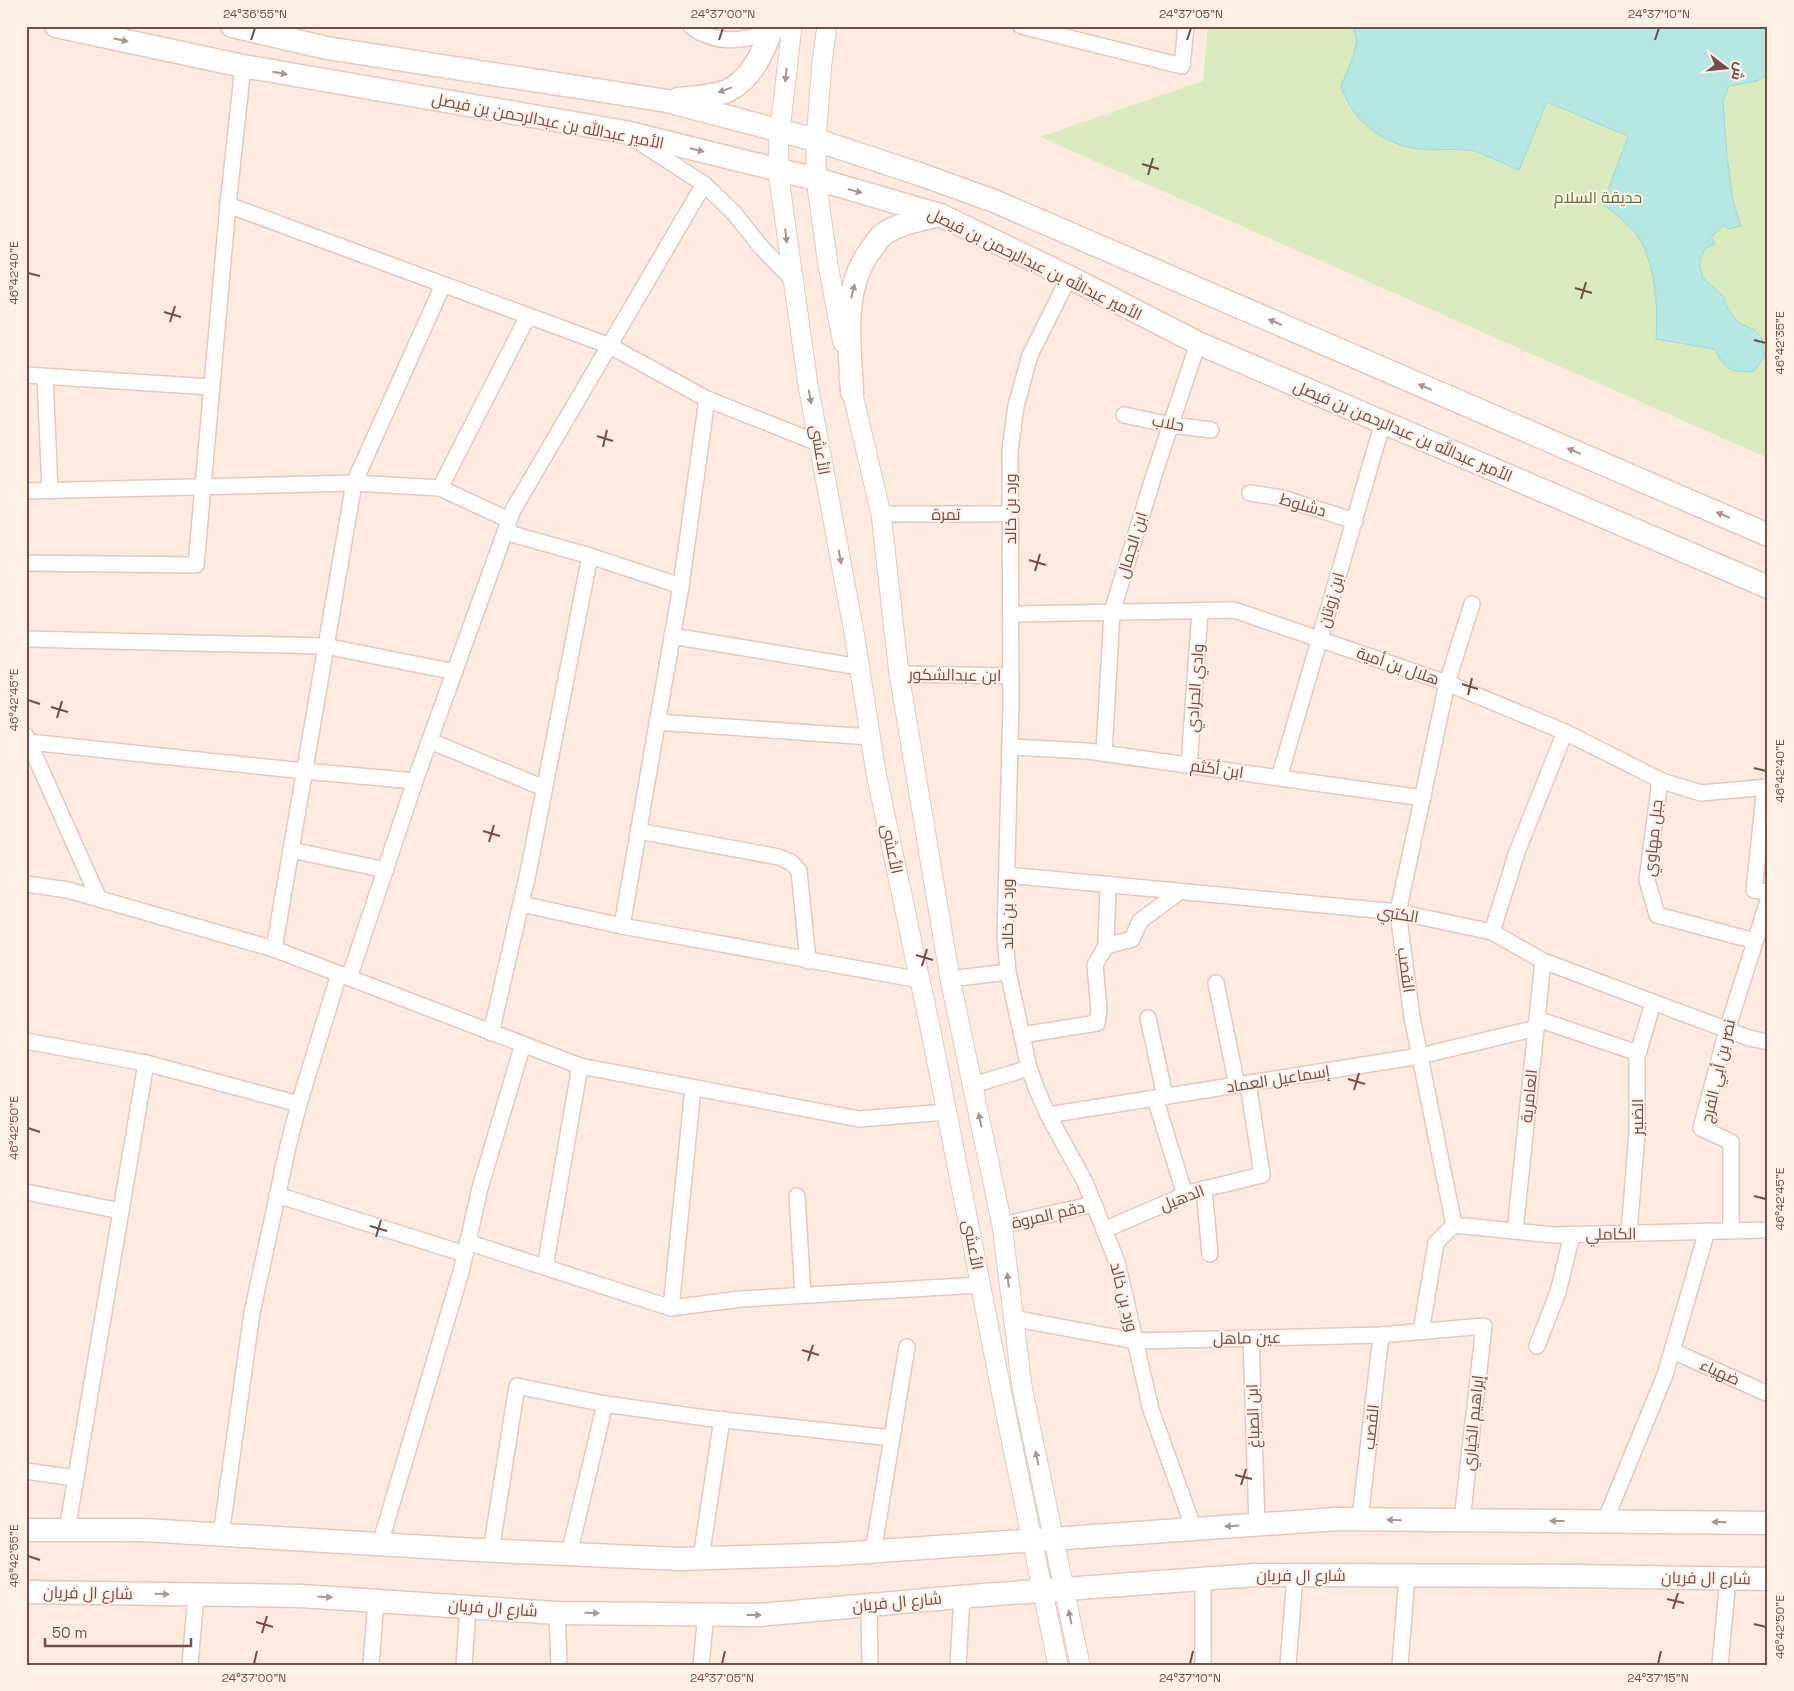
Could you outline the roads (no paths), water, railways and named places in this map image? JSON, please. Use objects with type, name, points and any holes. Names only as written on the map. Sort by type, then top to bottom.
[{"type":"main road","name":"الأمير عبدالله بن عبدالرحمن بن فيصل","points":[[56,26],[243,66],[624,132],[816,179],[940,215],[1198,344],[1768,587]]},
{"type":"main road","name":"الأمير عبدالله بن عبدالرحمن بن فيصل","points":[[232,26],[286,32],[327,48],[667,101],[816,140],[922,175],[994,201],[1768,535]]},
{"type":"main road","points":[[667,101],[727,91],[742,82],[778,27]]},
{"type":"main road","points":[[852,392],[849,318],[852,292],[864,258],[884,233],[911,222],[940,215]]},
{"type":"main road","points":[[26,1530],[144,1530],[681,1559],[873,1552],[1337,1519],[1768,1523]]},
{"type":"main road","name":"شارع ال فريان","points":[[26,1592],[302,1596],[557,1613],[760,1615],[962,1596],[1255,1575],[1768,1579]]},
{"type":"street","points":[[691,26],[712,38],[730,39],[748,38],[778,27]]},
{"type":"street","name":"الأعشى","points":[[827,26],[822,62],[816,140],[816,179],[828,265],[852,392],[881,514],[899,674],[950,979],[1002,1225],[1012,1318],[1043,1540]]},
{"type":"street","points":[[1021,26],[1182,66],[1186,26]]},
{"type":"street","name":"الأعشى","points":[[778,27],[780,130],[778,171],[792,279],[818,443],[860,667],[876,773],[947,1112],[980,1284],[1043,1540],[1053,1590],[1058,1665]]},
{"type":"street","points":[[26,563],[196,565],[228,205],[243,66]]},
{"type":"street","points":[[624,132],[704,184],[734,213],[761,247],[792,279]]},
{"type":"street","points":[[221,1535],[252,1313],[277,1195],[299,1104],[344,976],[386,870],[415,781],[513,510],[704,184]]},
{"type":"street","points":[[228,205],[610,346],[707,398],[818,443]]},
{"type":"street","name":"ورد بن خالد","points":[[1069,278],[1030,355],[1016,406],[1010,451],[1011,676],[1005,937],[1008,972],[1029,1068],[1037,1090],[1048,1115],[1085,1182],[1117,1262],[1151,1410],[1194,1529]]},
{"type":"street","points":[[274,949],[354,483],[443,285]]},
{"type":"street","points":[[440,488],[528,316]]},
{"type":"street","name":"ابن الجمال","points":[[1104,753],[1112,612],[1198,344]]},
{"type":"street","points":[[26,375],[211,387]]},
{"type":"street","points":[[46,376],[50,490]]},
{"type":"street","points":[[622,926],[681,586],[707,398]]},
{"type":"street","name":"حلاب","points":[[1124,415],[1171,425],[1211,430]]},
{"type":"street","name":"ابن زوتان","points":[[1279,778],[1383,422]]},
{"type":"street","points":[[26,491],[354,483],[440,488],[507,526],[681,586]]},
{"type":"street","name":"دشلوط","points":[[1250,494],[1282,498],[1355,520]]},
{"type":"street","name":"تمرة","points":[[881,514],[1010,514]]},
{"type":"street","points":[[491,1033],[521,904],[590,556]]},
{"type":"street","name":"القصب","points":[[1454,1225],[1412,1017],[1398,912],[1447,683],[1472,604]]},
{"type":"street","name":"هلال بن أمية","points":[[1011,614],[1234,610],[1447,683],[1565,732],[1660,780],[1700,793],[1766,787]]},
{"type":"street","name":"وادي الحرادي","points":[[1189,765],[1200,611]]},
{"type":"street","points":[[672,636],[860,667]]},
{"type":"street","points":[[26,639],[326,646],[455,672]]},
{"type":"street","name":"ابن عبدالشكور","points":[[899,674],[1011,676]]},
{"type":"street","points":[[657,722],[870,737]]},
{"type":"street","points":[[1492,932],[1517,852],[1565,732]]},
{"type":"street","points":[[28,738],[304,771],[415,781]]},
{"type":"street","points":[[28,738],[99,899]]},
{"type":"street","points":[[430,741],[544,788]]},
{"type":"street","name":"ابن أكثم","points":[[1010,747],[1104,753],[1423,798]]},
{"type":"street","name":"جبل مهاوي","points":[[1660,780],[1647,880],[1658,914],[1755,942]]},
{"type":"street","points":[[1766,787],[1754,890],[1768,892]]},
{"type":"street","points":[[638,831],[779,857],[792,863],[799,871],[808,960]]},
{"type":"street","points":[[290,850],[386,870]]},
{"type":"street","name":"الكتبي","points":[[1006,875],[1398,912],[1492,932],[1543,961],[1726,1030],[1768,1042]]},
{"type":"street","points":[[26,884],[68,890],[274,949],[580,1066],[859,1119],[947,1112]]},
{"type":"street","points":[[1022,1035],[1097,1023],[1099,1009],[1095,964],[1106,946],[1108,885]]},
{"type":"street","points":[[1106,946],[1132,939],[1140,921],[1179,892]]},
{"type":"street","name":"نصر بن أبي الفرج","points":[[1730,1231],[1731,1142],[1701,1128],[1726,1030],[1768,900]]},
{"type":"street","points":[[521,904],[622,926],[920,980]]},
{"type":"street","name":"العامرية","points":[[1515,1231],[1543,961]]},
{"type":"street","points":[[950,979],[1008,972]]},
{"type":"street","points":[[1216,983],[1243,1084]]},
{"type":"street","name":"الضبير","points":[[1629,1234],[1637,1133],[1638,1053],[1653,1003]]},
{"type":"street","points":[[1148,1018],[1160,1097],[1185,1195]]},
{"type":"street","points":[[1536,1023],[1638,1053]]},
{"type":"street","name":"إسماعيل العماد","points":[[1048,1115],[1420,1056],[1536,1023]]},
{"type":"street","points":[[26,1041],[146,1063],[299,1104]]},
{"type":"street","points":[[380,1544],[461,1272],[480,1188],[523,1044]]},
{"type":"street","points":[[67,1530],[146,1063]]},
{"type":"street","points":[[545,1268],[580,1066]]},
{"type":"street","points":[[973,1085],[1029,1068]]},
{"type":"street","name":"الدهيل","points":[[1104,1230],[1185,1195],[1262,1175],[1243,1084]]},
{"type":"street","points":[[671,1308],[693,1088]]},
{"type":"street","points":[[1204,1189],[1210,1254]]},
{"type":"street","points":[[26,1192],[121,1211]]},
{"type":"street","points":[[277,1195],[545,1268],[671,1308],[742,1299],[980,1284]]},
{"type":"street","points":[[797,1196],[803,1295]]},
{"type":"street","name":"دقم المروة","points":[[1002,1225],[1094,1204]]},
{"type":"street","points":[[1421,1332],[1436,1243],[1454,1225]]},
{"type":"street","name":"الكاملي","points":[[1454,1225],[1553,1235],[1768,1230]]},
{"type":"street","points":[[1606,1521],[1665,1375],[1708,1231]]},
{"type":"street","points":[[1537,1346],[1558,1292],[1572,1235]]},
{"type":"street","name":"عين ماهل","points":[[1012,1318],[1135,1341],[1381,1335],[1484,1326]]},
{"type":"street","name":"إبراهيم الخياري","points":[[1462,1520],[1484,1326]]},
{"type":"street","name":"القصب","points":[[1360,1519],[1381,1335]]},
{"type":"street","name":"ابن الصباغ","points":[[1251,1338],[1257,1525]]},
{"type":"street","points":[[873,1552],[907,1347]]},
{"type":"street","name":"ضهياء","points":[[1673,1350],[1768,1394]]},
{"type":"street","points":[[491,1550],[517,1386],[605,1404],[892,1438]]},
{"type":"street","points":[[569,1554],[605,1404]]},
{"type":"street","points":[[701,1558],[722,1419]]},
{"type":"street","points":[[26,1471],[75,1478]]},
{"type":"street","points":[[1288,1665],[1295,1575]]},
{"type":"street","points":[[1400,1665],[1407,1576]]},
{"type":"street","points":[[1720,1665],[1728,1578]]},
{"type":"street","points":[[1203,1579],[1203,1665]]},
{"type":"street","name":"الأعشى","points":[[1053,1590],[1080,1665]]},
{"type":"street","points":[[190,1665],[196,1595]]},
{"type":"street","points":[[958,1665],[962,1596]]},
{"type":"street","points":[[371,1665],[376,1601]]},
{"type":"street","points":[[869,1605],[870,1665]]},
{"type":"street","points":[[464,1665],[468,1607]]},
{"type":"street","points":[[557,1613],[559,1665]]},
{"type":"street","points":[[701,1665],[706,1614]]},
{"type":"water","points":[[1353,26],[1768,26],[1768,74],[1757,81],[1729,86],[1723,102],[1733,201],[1741,226],[1728,229],[1725,225],[1711,237],[1715,243],[1705,249],[1699,263],[1703,278],[1723,296],[1728,309],[1739,323],[1755,330],[1762,338],[1764,357],[1754,371],[1730,369],[1722,362],[1715,349],[1656,339],[1655,290],[1647,254],[1639,237],[1603,204],[1628,136],[1547,102],[1519,170],[1474,151],[1406,147],[1382,137],[1371,129],[1361,120],[1346,99],[1341,86],[1352,60],[1357,41]]},
{"type":"park label","name":"حديقة السلام","points":[[1598,197]]}]
